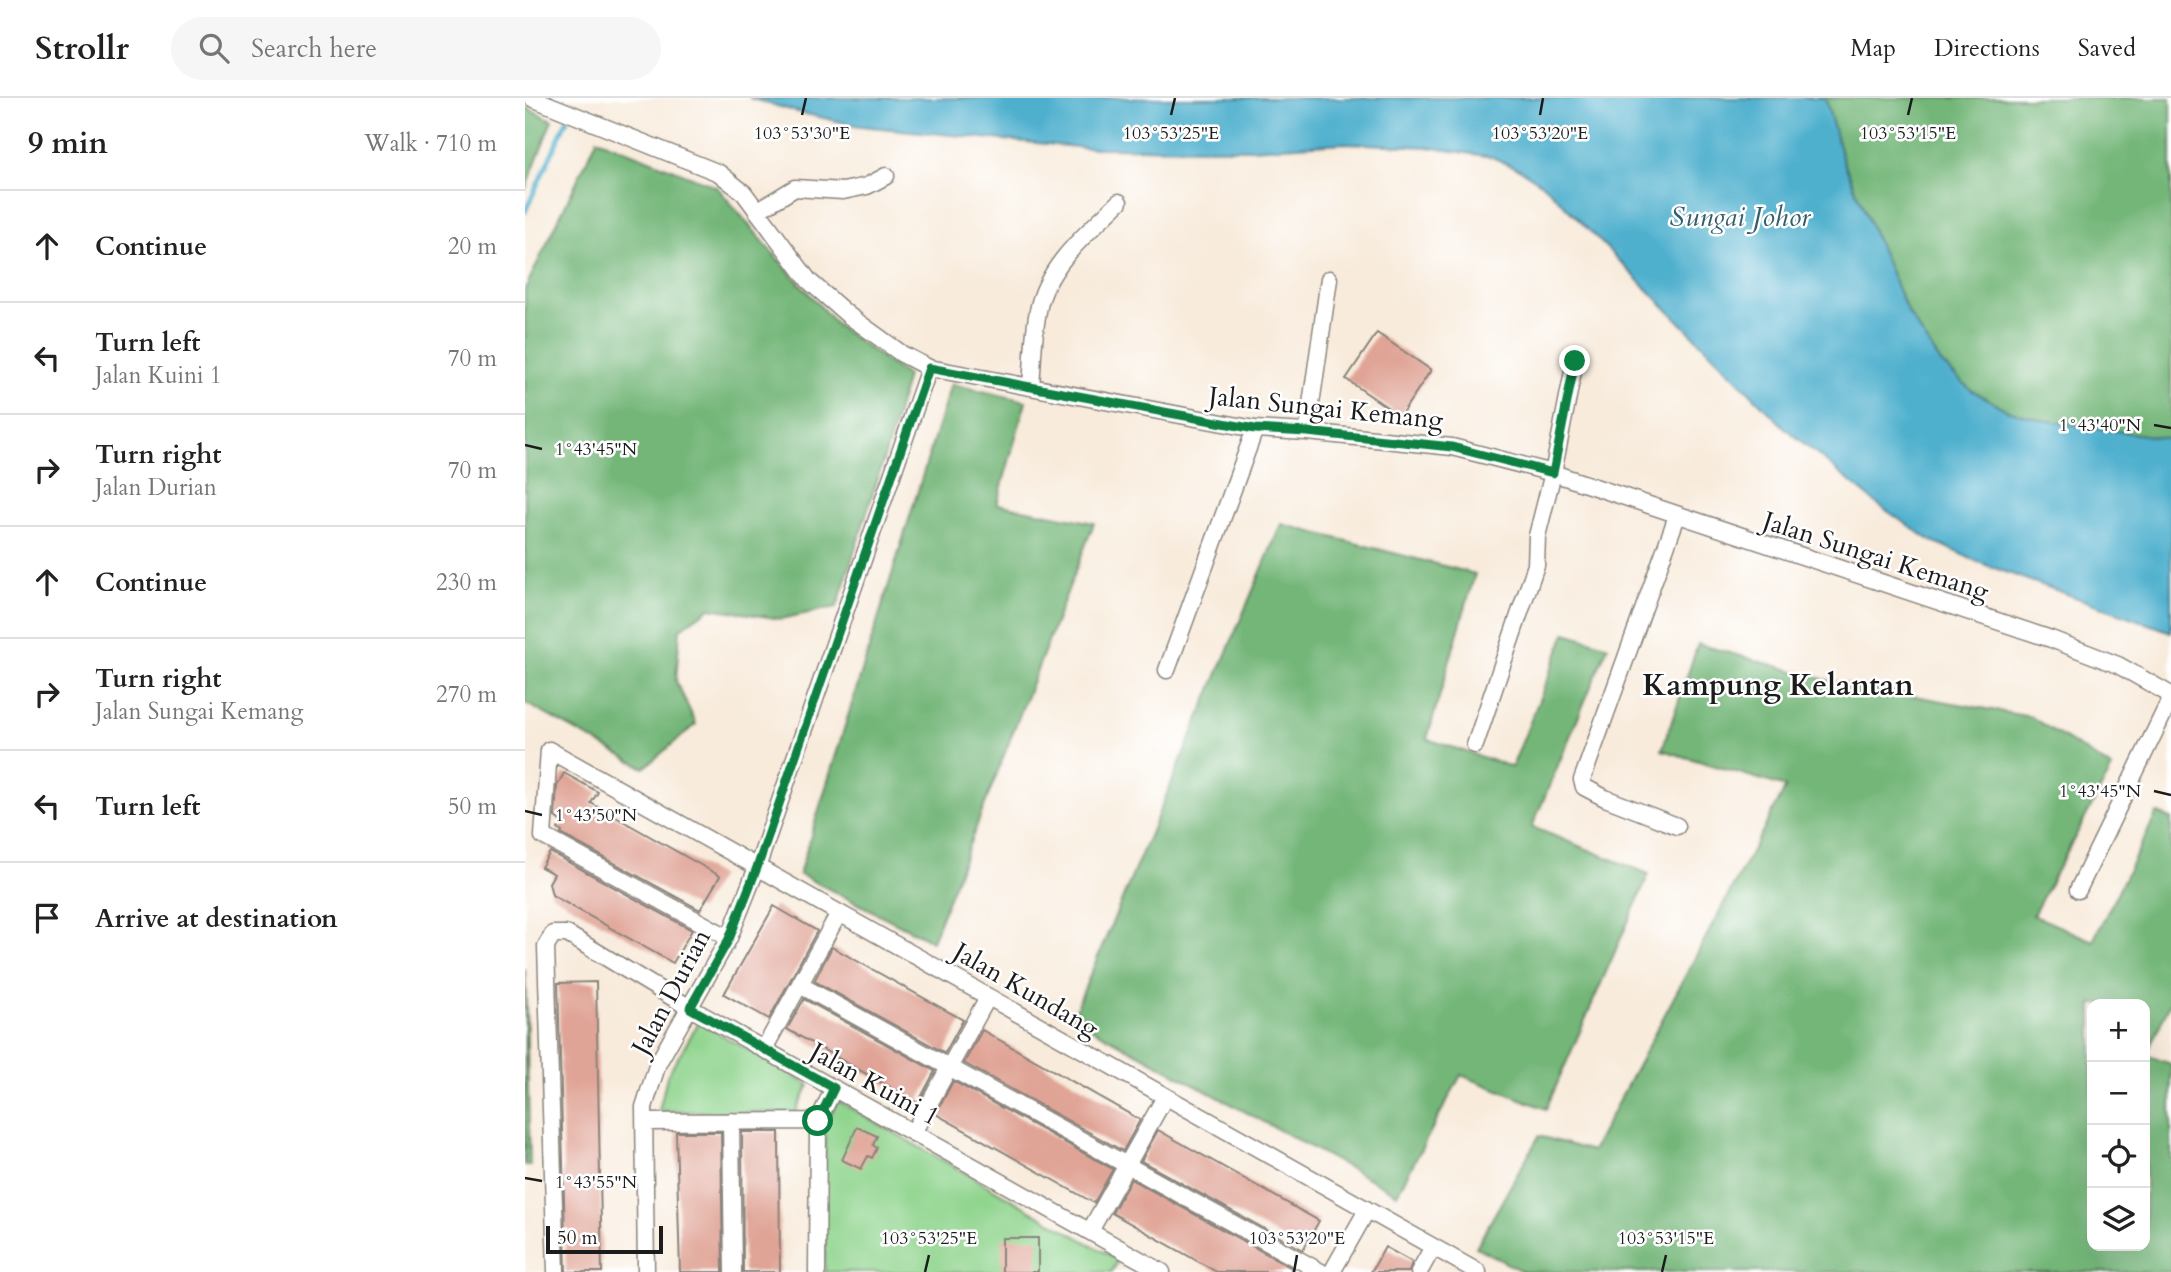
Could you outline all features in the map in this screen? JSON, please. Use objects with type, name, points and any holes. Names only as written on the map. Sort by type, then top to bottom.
[{"type":"street","name":"Jalan Sungai Kemang","points":[[532,98],[719,173],[744,193],[809,281],[848,315],[902,354],[929,368],[1255,429],[1452,447],[1553,473],[2051,639],[2118,665],[2171,696]]},
{"type":"street","points":[[757,211],[795,188],[843,191],[867,186],[886,176]]},
{"type":"street","points":[[1031,387],[1038,309],[1047,285],[1072,248],[1119,202]]},
{"type":"street","points":[[1307,432],[1329,279]]},
{"type":"street","points":[[1475,745],[1536,565],[1537,536],[1553,473],[1575,361]]},
{"type":"street","name":"Jalan Durian","points":[[646,1272],[644,1107],[658,1063],[729,939],[758,865],[929,368]]},
{"type":"street","points":[[1167,670],[1255,429]]},
{"type":"street","points":[[1677,516],[1582,780],[1584,787],[1605,798],[1677,826]]},
{"type":"street","points":[[2078,890],[2171,696]]},
{"type":"street","name":"Jalan Kundang","points":[[729,939],[543,836],[549,750],[758,865],[1478,1272]]},
{"type":"street","points":[[764,1049],[839,913]]},
{"type":"street","name":"Jalan Kuini 1","points":[[556,1272],[546,946],[553,934],[567,934],[690,1008],[1090,1231],[1136,1266],[1162,1272]]},
{"type":"street","points":[[800,985],[1321,1272]]},
{"type":"street","points":[[913,1132],[988,997]]},
{"type":"street","points":[[817,1272],[818,1121],[834,1088]]},
{"type":"street","points":[[1090,1231],[1165,1097]]},
{"type":"street","points":[[731,1121],[733,1272]]},
{"type":"street","points":[[643,1122],[818,1121]]},
{"type":"street","points":[[1332,1272],[1367,1210]]},
{"type":"street","points":[[1419,1272],[1433,1247]]},
{"type":"green space","points":[[1825,98],[2171,98],[2171,439],[2042,420],[2007,410],[1971,390],[1941,363],[1907,311],[1842,158]]},
{"type":"green space","points":[[525,107],[552,120],[525,190]]},
{"type":"green space","points":[[597,139],[717,187],[838,326],[907,376],[837,607],[781,619],[710,608],[680,629],[676,681],[696,724],[644,768],[525,703],[525,289]]},
{"type":"green space","points":[[951,384],[1026,401],[997,504],[1094,523],[932,941],[799,874]]},
{"type":"green space","points":[[1281,524],[1475,574],[1427,739],[1512,767],[1566,633],[1608,646],[1532,827],[1649,874],[1546,1109],[1461,1075],[1397,1194],[1072,1018]]},
{"type":"green space","points":[[1698,644],[1826,680],[2031,717],[2112,768],[2033,915],[2093,941],[2157,813],[2171,819],[2171,1001],[2150,1046],[2150,999],[2087,999],[2087,1251],[2150,1251],[2150,1056],[2171,1064],[2171,1272],[1523,1272],[1476,1247],[1539,1136],[1592,1151],[1786,787],[1662,750]]},
{"type":"green space","points":[[525,968],[530,1165],[525,1165]]},
{"type":"green space","points":[[699,1022],[809,1085],[795,1113],[659,1111],[667,1076]]},
{"type":"green space","points":[[838,1101],[1118,1260],[1112,1272],[825,1272],[825,1125]]},
{"type":"water","name":"Sungai Johor","points":[[749,98],[1825,98],[1842,158],[1907,311],[1941,363],[1971,390],[2007,410],[2042,420],[2171,439],[2171,632],[1978,562],[1928,539],[1877,504],[1784,427],[1545,186],[1521,170],[1492,157],[1427,147],[1345,143],[1250,149],[1087,148],[859,126]]},
{"type":"building","points":[[1377,333],[1431,370],[1400,416],[1346,379]]},
{"type":"building","points":[[564,773],[598,792],[591,803],[720,876],[700,910],[561,834],[558,829],[562,822],[555,817],[557,786]]},
{"type":"building","points":[[550,852],[692,930],[673,963],[552,895],[549,883],[554,874],[541,867]]},
{"type":"building","points":[[774,906],[817,931],[769,1019],[724,994]]},
{"type":"building","points":[[832,947],[963,1020],[945,1053],[814,981]]},
{"type":"building","points":[[596,982],[602,1272],[566,1272],[558,983]]},
{"type":"building","points":[[804,999],[935,1071],[918,1103],[787,1029]]},
{"type":"building","points":[[982,1030],[1140,1120],[1123,1151],[964,1063]]},
{"type":"building","points":[[953,1081],[1113,1169],[1094,1203],[936,1114]]},
{"type":"building","points":[[857,1127],[877,1136],[873,1145],[877,1148],[872,1158],[868,1156],[861,1169],[842,1160]]},
{"type":"building","points":[[1158,1130],[1319,1221],[1303,1250],[1141,1161]]},
{"type":"building","points":[[676,1132],[721,1132],[723,1272],[680,1272]]},
{"type":"building","points":[[742,1132],[779,1132],[780,1272],[743,1272]]},
{"type":"building","points":[[1131,1179],[1292,1268],[1290,1272],[1217,1272],[1112,1213]]},
{"type":"building","points":[[1002,1238],[1038,1238],[1038,1272],[1002,1272]]},
{"type":"building","points":[[1385,1247],[1412,1262],[1409,1272],[1371,1272]]},
{"type":"waterway","points":[[525,212],[567,120]]},
{"type":"district","name":"Kampung Kelantan","points":[[1778,685]]},
{"type":"route","points":[[818,1121],[834,1088],[690,1008],[729,939],[758,865],[929,368],[1255,429],[1452,447],[1553,473],[1575,361]]}]
